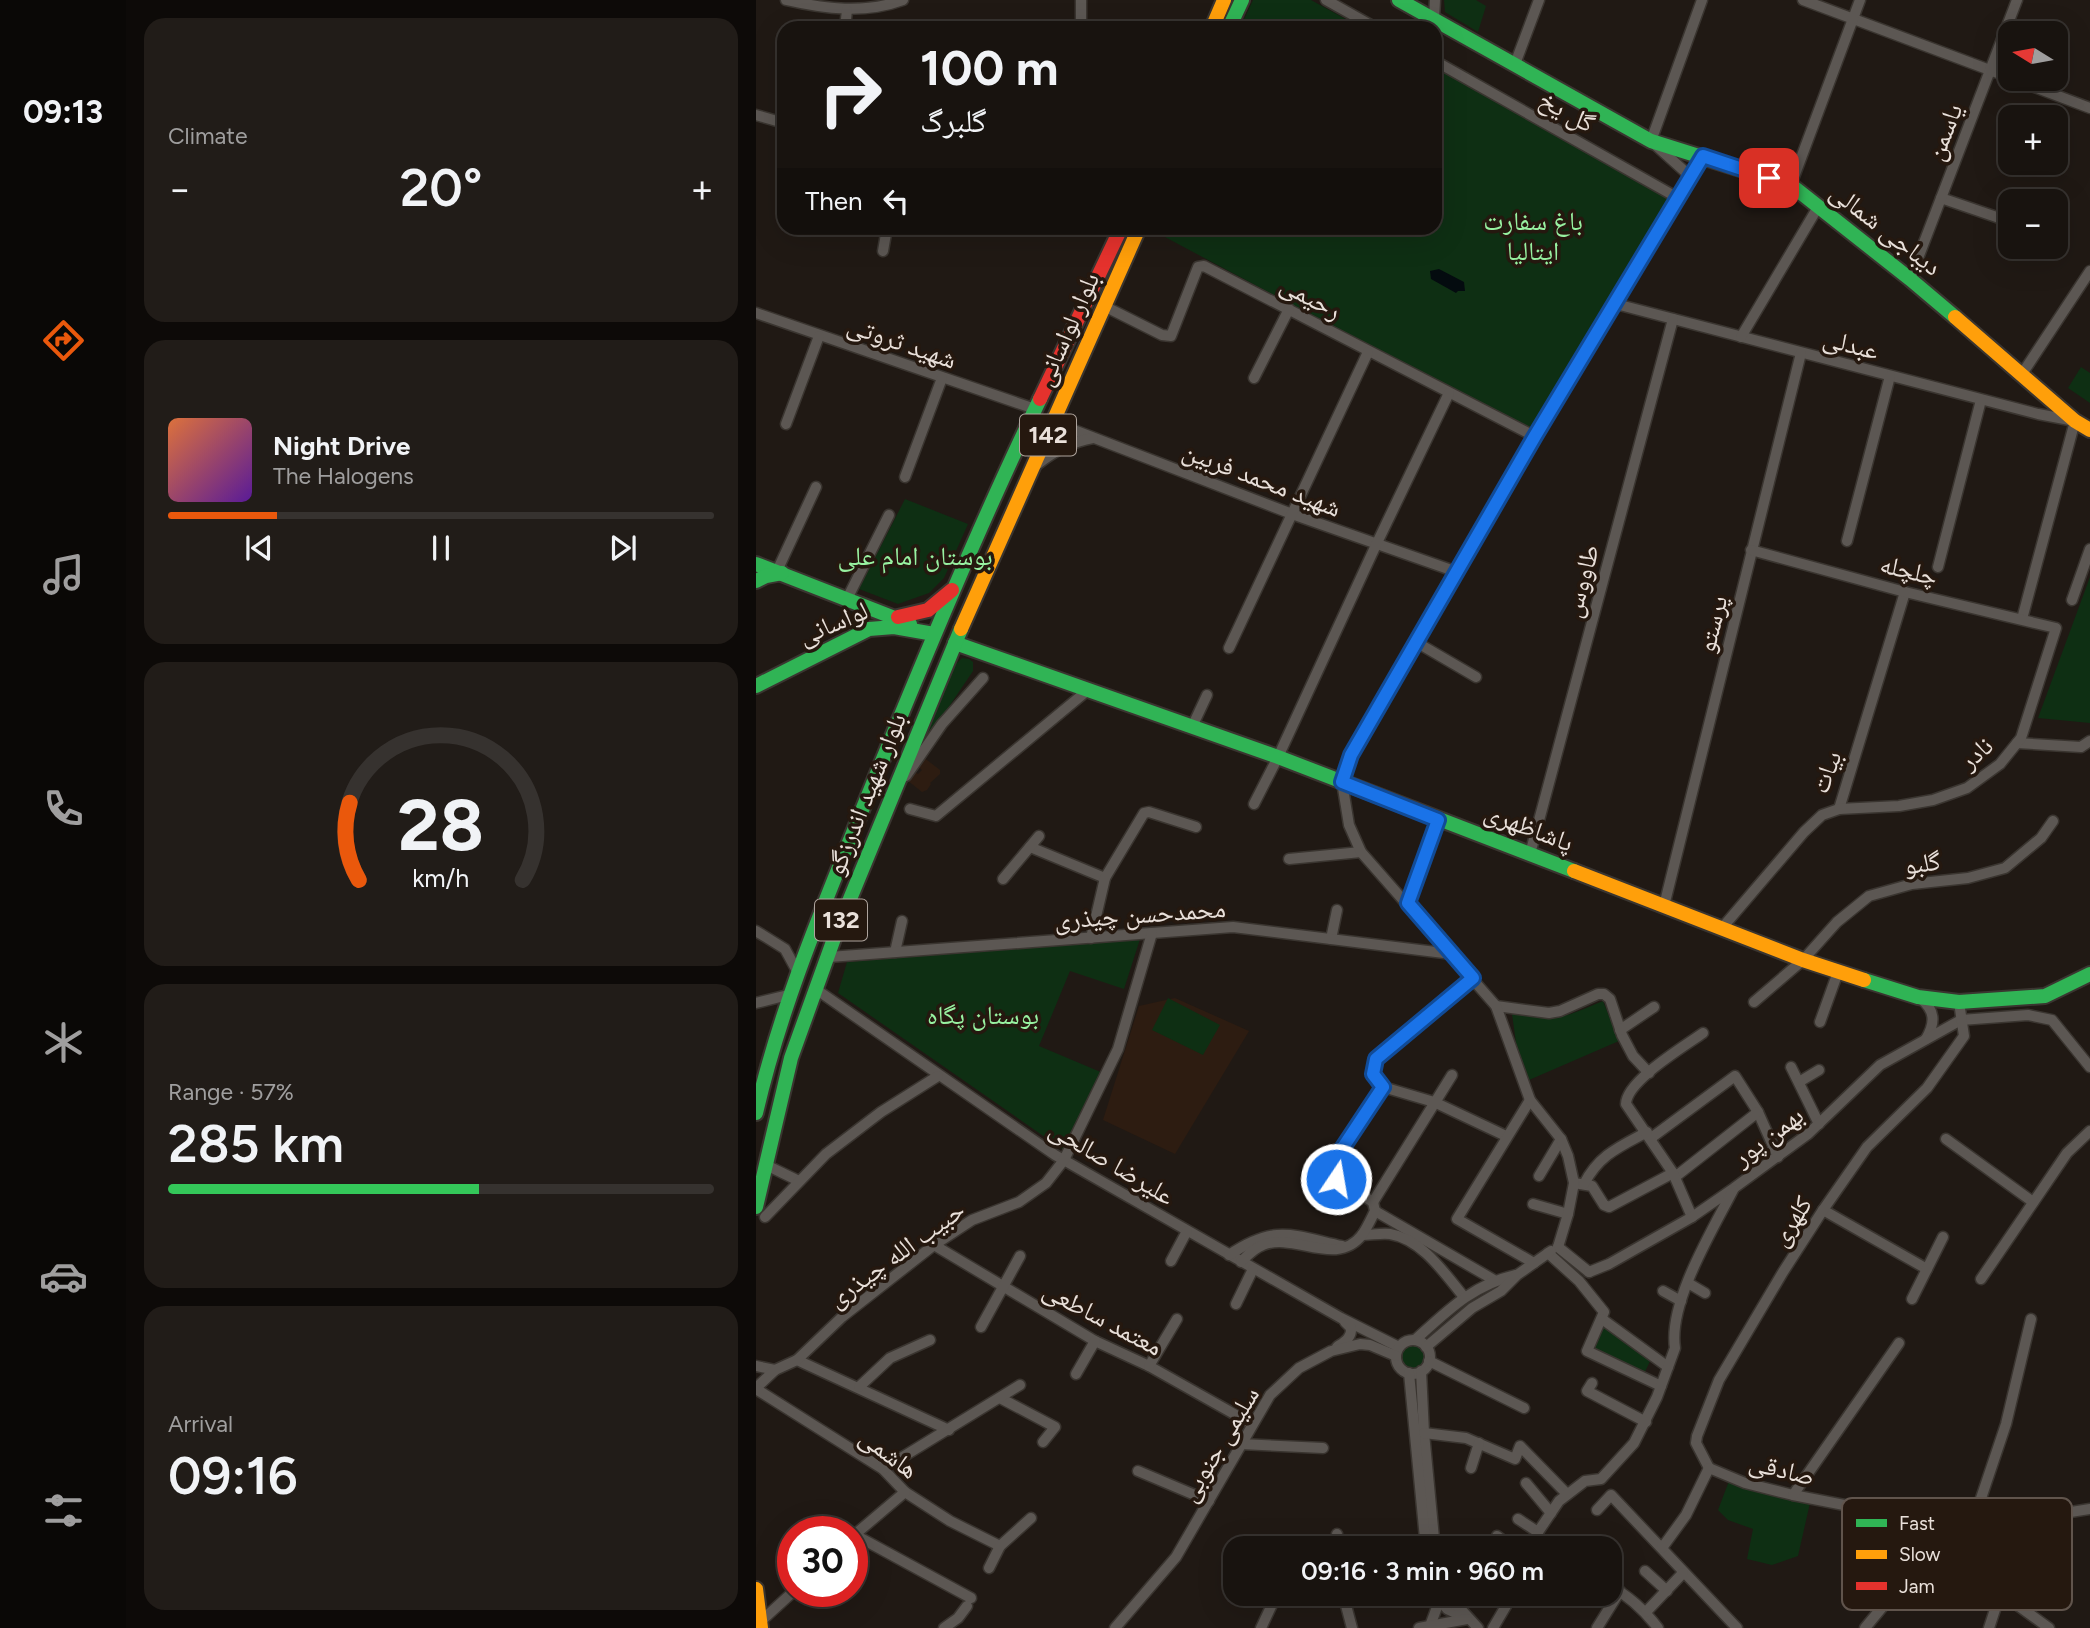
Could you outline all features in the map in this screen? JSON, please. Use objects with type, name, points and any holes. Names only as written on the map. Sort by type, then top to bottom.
[{"type":"main road","points":[[1215,21],[1224,0]]},
{"type":"main road","points":[[1232,21],[1242,0]]},
{"type":"main road","name":"دیباجی شمالی","points":[[1399,0],[1438,21]]},
{"type":"main road","name":"دیباجی شمالی","points":[[1442,23],[1651,141],[1791,186],[1910,279],[2075,421],[2090,430]]},
{"type":"main road","name":"142","points":[[934,634],[1118,235]]},
{"type":"main road","name":"بلوار لواسانی","points":[[955,643],[1136,235]]},
{"type":"main road","points":[[756,564],[934,634]]},
{"type":"main road","points":[[756,581],[780,573]]},
{"type":"main road","points":[[893,617],[913,617],[927,612],[943,601],[956,586],[966,598],[976,596]]},
{"type":"main road","points":[[864,606],[874,617],[873,625],[869,629]]},
{"type":"main road","name":"لواسانی","points":[[756,686],[869,629],[894,627],[934,634]]},
{"type":"main road","name":"پاشاظهری","points":[[934,634],[1278,757],[1802,960],[1918,996],[1959,1002],[2027,999],[2045,996],[2089,974]]},
{"type":"main road","name":"بلوار شهید اندرزگو","points":[[756,1113],[770,1053],[788,995],[934,634]]},
{"type":"main road","name":"بلوار شهید اندرزگو","points":[[760,1212],[766,1165],[791,1058],[836,933],[955,643]]},
{"type":"main road","points":[[756,680],[804,661]]},
{"type":"main road","points":[[843,857],[850,852],[857,852],[864,865]]},
{"type":"main road","points":[[756,1589],[760,1625]]},
{"type":"street","points":[[786,0],[847,10],[886,6],[903,0]]},
{"type":"street","points":[[1081,0],[1081,21]]},
{"type":"street","points":[[1326,0],[1364,21]]},
{"type":"street","points":[[1434,19],[1435,0]]},
{"type":"street","points":[[1515,64],[1539,0]]},
{"type":"street","points":[[1691,177],[1651,141],[1702,0]]},
{"type":"street","points":[[1803,0],[1998,73]]},
{"type":"street","points":[[1791,186],[1860,0]]},
{"type":"street","name":"یاسمن","points":[[1910,279],[2017,0]]},
{"type":"street","points":[[846,21],[847,10]]},
{"type":"street","name":"گل یخ","points":[[1442,65],[1678,198]]},
{"type":"street","points":[[2046,91],[2090,108]]},
{"type":"street","points":[[756,115],[777,121]]},
{"type":"street","points":[[1579,1184],[1561,1139],[1530,1100],[1496,1006],[1361,852],[1349,825],[1342,782],[1351,755],[1416,642],[1535,436],[1703,156]]},
{"type":"street","points":[[1941,198],[1998,218]]},
{"type":"street","points":[[1741,337],[1818,207]]},
{"type":"street","points":[[883,251],[886,235]]},
{"type":"street","points":[[1109,235],[1111,251]]},
{"type":"street","name":"رحیمی","points":[[1104,306],[1163,335],[1171,336],[1198,267],[1204,265],[1535,436]]},
{"type":"street","points":[[2022,374],[2090,271]]},
{"type":"street","name":"عبدلی","points":[[1616,304],[1981,400],[2075,421]]},
{"type":"street","points":[[1254,378],[1289,309]]},
{"type":"street","name":"شهید ثروتی","points":[[756,313],[1035,410]]},
{"type":"street","name":"طاووس","points":[[1530,853],[1673,319]]},
{"type":"street","points":[[786,424],[819,336]]},
{"type":"street","points":[[1229,648],[1368,352]]},
{"type":"street","name":"پرستو","points":[[1664,906],[1801,353]]},
{"type":"street","points":[[1847,541],[1890,376]]},
{"type":"street","points":[[905,477],[942,378]]},
{"type":"street","points":[[1254,804],[1449,393]]},
{"type":"street","points":[[2038,414],[2048,409],[2050,398]]},
{"type":"street","points":[[1938,567],[1981,400]]},
{"type":"street","points":[[2022,619],[2075,421]]},
{"type":"street","name":"شهید محمد فربین","points":[[1054,422],[1292,514],[1457,572]]},
{"type":"street","points":[[1034,466],[1057,449],[1093,438]]},
{"type":"street","points":[[780,573],[816,486]]},
{"type":"street","points":[[847,599],[889,515]]},
{"type":"street","points":[[2072,600],[2090,549]]},
{"type":"street","name":"چلچله","points":[[1751,550],[1905,592],[2056,628]]},
{"type":"street","name":"بیات","points":[[1722,928],[1804,832],[1822,815],[1839,809],[1905,592]]},
{"type":"street","name":"نادر","points":[[1839,809],[1922,802],[1967,789],[2000,764],[2017,743],[2056,628]]},
{"type":"street","points":[[1416,642],[1476,677]]},
{"type":"street","points":[[893,793],[942,724],[983,678]]},
{"type":"street","points":[[910,809],[936,816],[1088,690]]},
{"type":"street","points":[[1192,727],[1207,695]]},
{"type":"street","points":[[2017,743],[2081,747],[2090,741]]},
{"type":"street","points":[[1091,938],[1105,878],[1144,813],[1149,812],[1196,827]]},
{"type":"street","points":[[1408,903],[1438,820]]},
{"type":"street","name":"گلبو","points":[[1754,1002],[1802,960],[1837,922],[1869,896],[1912,884],[1968,878],[2004,868],[2040,838],[2053,821]]},
{"type":"street","points":[[1003,879],[1039,836]]},
{"type":"street","points":[[1030,847],[1105,878]]},
{"type":"street","points":[[1289,859],[1361,852]]},
{"type":"street","points":[[1331,939],[1337,910]]},
{"type":"street","points":[[895,952],[902,921]]},
{"type":"street","name":"محمدحسن چیذری","points":[[829,957],[1233,927],[1452,954]]},
{"type":"street","points":[[756,931],[785,949],[797,971]]},
{"type":"street","name":"حبیب الله چیذری","points":[[756,1389],[775,1370],[797,1360],[842,1317],[934,1245],[972,1220],[1019,1202],[1046,1183],[1064,1160],[1118,1049],[1152,933]]},
{"type":"street","points":[[1821,1022],[1838,972]]},
{"type":"street","points":[[1473,978],[1376,1059],[1373,1074],[1383,1087],[1434,1102],[1506,1136]]},
{"type":"street","name":"علیرضا صالحی","points":[[817,990],[938,1076],[1064,1160],[1398,1352]]},
{"type":"street","points":[[1496,1006],[1549,1013],[1604,994],[1610,999],[1620,1030],[1633,1056],[1649,1073]]},
{"type":"street","points":[[756,1003],[788,995]]},
{"type":"street","points":[[1918,996],[1928,1005],[1934,1017],[1932,1029],[1926,1039]]},
{"type":"street","name":"کلهری","points":[[1709,1468],[1696,1443],[1716,1386],[1783,1272],[1867,1147],[1927,1088],[1964,1037],[1959,1002]]},
{"type":"street","points":[[1620,1030],[1654,1007]]},
{"type":"street","points":[[1961,1020],[2028,1015],[2052,1020],[2090,1067]]},
{"type":"street","name":"بهمن پور","points":[[1589,1272],[1609,1264],[1692,1217],[1819,1124],[1880,1065],[1961,1020]]},
{"type":"street","points":[[1692,1217],[1674,1175],[1626,1104],[1626,1099],[1627,1094],[1649,1073],[1703,1033]]},
{"type":"street","points":[[1791,1067],[1819,1124]]},
{"type":"street","points":[[1799,1082],[1819,1070]]},
{"type":"street","points":[[1241,1262],[1264,1244],[1279,1242],[1332,1251],[1346,1247],[1362,1235],[1374,1206],[1452,1075]]},
{"type":"street","points":[[760,1212],[799,1181],[825,1154],[881,1112],[938,1076]]},
{"type":"street","points":[[1426,1347],[1472,1308],[1502,1291],[1517,1275],[1553,1250],[1579,1184],[1605,1155],[1649,1135],[1735,1076],[1758,1112],[1777,1157]]},
{"type":"street","points":[[1383,1087],[1332,1164],[1331,1172],[1336,1179],[1374,1206],[1494,1280]]},
{"type":"street","points":[[1530,1100],[1457,1219],[1534,1263]]},
{"type":"street","points":[[1579,1184],[1592,1185],[1604,1205],[1609,1207],[1674,1175],[1758,1112]]},
{"type":"street","points":[[1981,1279],[2067,1153],[2090,1131]]},
{"type":"street","points":[[1539,1176],[1561,1139]]},
{"type":"street","points":[[1946,1139],[2033,1202]]},
{"type":"street","points":[[766,1165],[799,1181]]},
{"type":"street","points":[[1538,1536],[1538,1532],[1559,1501],[1585,1481],[1601,1479],[1634,1443],[1646,1422],[1675,1348],[1673,1337],[1681,1301],[1734,1188]]},
{"type":"street","points":[[1533,1204],[1568,1214]]},
{"type":"street","points":[[1823,1210],[1927,1269]]},
{"type":"street","points":[[1171,1261],[1187,1231]]},
{"type":"street","points":[[1229,1255],[1250,1240],[1271,1234],[1346,1247]]},
{"type":"street","points":[[1362,1235],[1391,1234],[1417,1246],[1464,1297]]},
{"type":"street","points":[[1912,1299],[1943,1237]]},
{"type":"street","name":"معتمد ساطعی","points":[[934,1245],[1095,1341],[1149,1366],[1252,1424]]},
{"type":"street","points":[[1553,1250],[1589,1272],[1587,1279],[1580,1282]]},
{"type":"street","points":[[1553,1250],[1604,1312],[1587,1350],[1661,1386]]},
{"type":"street","points":[[981,1327],[1020,1256]]},
{"type":"street","points":[[1236,1304],[1253,1269]]},
{"type":"street","points":[[1429,1362],[1421,1371],[1409,1373],[1399,1367],[1398,1352],[1406,1342],[1415,1340],[1464,1297],[1494,1280],[1517,1275]]},
{"type":"street","points":[[1688,1283],[1705,1293]]},
{"type":"street","points":[[1663,1291],[1681,1301]]},
{"type":"street","points":[[1331,1351],[1351,1333],[1351,1328],[1340,1318]]},
{"type":"street","points":[[1149,1366],[1177,1319]]},
{"type":"street","points":[[1602,1319],[1668,1367]]},
{"type":"street","points":[[1981,1498],[2006,1424],[2031,1319]]},
{"type":"street","points":[[859,1387],[890,1358],[930,1340]]},
{"type":"street","points":[[1415,1340],[1426,1347],[1429,1362]]},
{"type":"street","points":[[1076,1374],[1095,1341]]},
{"type":"street","points":[[1793,1494],[1899,1343]]},
{"type":"street","name":"سلیمی جنوبی","points":[[1115,1628],[1176,1558],[1270,1395],[1299,1368],[1331,1351],[1360,1344],[1398,1352]]},
{"type":"street","points":[[797,1360],[949,1430]]},
{"type":"street","points":[[1429,1362],[1524,1408]]},
{"type":"street","points":[[756,1366],[775,1370]]},
{"type":"street","points":[[1421,1371],[1434,1536]]},
{"type":"street","points":[[1409,1373],[1425,1536]]},
{"type":"street","points":[[1592,1383],[1587,1391],[1646,1422]]},
{"type":"street","points":[[883,1469],[1020,1385]]},
{"type":"street","name":"هاشمی","points":[[756,1389],[883,1469],[905,1492],[950,1521],[1000,1546]]},
{"type":"street","points":[[1000,1398],[1055,1427],[1043,1442]]},
{"type":"street","points":[[1424,1433],[1466,1438],[1515,1459],[1520,1446],[1567,1494]]},
{"type":"street","points":[[1471,1468],[1479,1443]]},
{"type":"street","points":[[1241,1444],[1323,1448]]},
{"type":"street","points":[[1662,1548],[1686,1515],[1709,1468]]},
{"type":"street","name":"صادقی","points":[[1709,1468],[1745,1483],[1842,1504]]},
{"type":"street","points":[[1138,1471],[1209,1501]]},
{"type":"street","points":[[1526,1483],[1551,1513]]},
{"type":"street","points":[[868,1523],[905,1492]]},
{"type":"street","points":[[1597,1510],[1611,1495],[1737,1628]]},
{"type":"street","name":"صادقی","points":[[2072,1512],[2090,1509]]},
{"type":"street","points":[[989,1568],[1000,1546],[1031,1518]]},
{"type":"street","points":[[1518,1519],[1538,1532]]},
{"type":"street","points":[[868,1545],[969,1602],[958,1618],[944,1628]]},
{"type":"street","points":[[1645,1571],[1667,1591]]},
{"type":"street","points":[[1646,1612],[1683,1573]]},
{"type":"street","points":[[1622,1594],[1646,1612],[1658,1628]]},
{"type":"street","points":[[1261,1628],[1271,1606]]},
{"type":"street","points":[[1346,1606],[1352,1628]]},
{"type":"street","points":[[1424,1627],[1437,1606]]},
{"type":"street","points":[[1445,1606],[1467,1619]]},
{"type":"street","points":[[1456,1606],[1478,1628]]},
{"type":"street","points":[[1493,1628],[1506,1606]]},
{"type":"street","points":[[1597,1628],[1607,1606]]},
{"type":"street","points":[[760,1625],[778,1607]]},
{"type":"street","points":[[1866,1628],[1880,1610]]},
{"type":"street","points":[[1989,1628],[1995,1610]]},
{"type":"street","points":[[2026,1610],[2049,1628]]},
{"type":"street","points":[[1424,1627],[1467,1619]]},
{"type":"shaded area","points":[[1439,269],[1464,282],[1465,291],[1456,293],[1431,279],[1430,271]]},
{"type":"shaded area","points":[[923,757],[940,770],[940,774],[927,790],[922,792],[907,780],[914,771],[918,774],[922,770],[917,765]]},
{"type":"shaded area","points":[[1175,998],[1249,1031],[1175,1154],[1103,1120],[1139,1006]]},
{"type":"green space","points":[[1253,0],[1311,0],[1349,21],[1243,21]]},
{"type":"green space","points":[[1444,0],[1476,0],[1486,6],[1478,32],[1445,12]]},
{"type":"green space","name":"باغ سفارت ایتالیا","points":[[1442,72],[1670,197],[1531,432],[1161,235],[1442,235]]},
{"type":"green space","points":[[2081,367],[2090,373],[2090,403],[2068,388]]},
{"type":"green space","name":"بوستان امام علی","points":[[905,499],[968,524],[944,578],[929,593],[898,604],[859,589]]},
{"type":"green space","points":[[2090,577],[2090,723],[2038,718]]},
{"type":"green space","points":[[962,658],[973,662],[973,671],[919,751],[952,668]]},
{"type":"green space","name":"بوستان پگاه","points":[[1140,939],[1124,989],[1070,971],[1039,1046],[1103,1073],[1062,1149],[838,993],[847,962]]},
{"type":"green space","points":[[1168,998],[1220,1025],[1203,1055],[1152,1030]]},
{"type":"green space","points":[[1603,1001],[1619,1041],[1529,1080],[1516,1043],[1512,1014],[1521,1013],[1541,1018],[1560,1017]]},
{"type":"green space","points":[[1604,1323],[1652,1357],[1643,1376],[1591,1350]]},
{"type":"green space","points":[[1413,1342],[1423,1346],[1427,1356],[1423,1366],[1413,1370],[1403,1366],[1399,1356],[1403,1346]]},
{"type":"green space","points":[[1729,1481],[1810,1503],[1798,1556],[1772,1565],[1747,1559],[1753,1529],[1728,1520],[1718,1510]]},
{"type":"traffic: fast","points":[[1232,21],[1242,0]]},
{"type":"traffic: fast","points":[[1399,0],[1437,21]]},
{"type":"traffic: fast","points":[[1442,24],[1651,141],[1791,185],[1955,317]]},
{"type":"traffic: fast","points":[[756,1113],[779,1031],[821,912],[951,595],[1040,399]]},
{"type":"traffic: fast","points":[[756,564],[910,624]]},
{"type":"traffic: fast","points":[[756,581],[782,573]]},
{"type":"traffic: fast","points":[[756,686],[869,629],[894,627],[934,634]]},
{"type":"traffic: fast","points":[[756,1207],[791,1058],[836,933],[961,629]]},
{"type":"traffic: fast","points":[[955,643],[1278,757],[1574,871]]},
{"type":"traffic: fast","points":[[1864,980],[1918,997],[1959,1002],[2045,996],[2090,974]]},
{"type":"traffic: slow","points":[[1215,21],[1224,0]]},
{"type":"traffic: slow","points":[[961,629],[1136,235]]},
{"type":"traffic: slow","points":[[1955,317],[2075,421],[2090,430]]},
{"type":"traffic: slow","points":[[1574,871],[1803,960],[1864,980]]},
{"type":"traffic: slow","points":[[756,1589],[761,1628]]},
{"type":"traffic: jam","points":[[1040,399],[1118,235]]},
{"type":"traffic: jam","points":[[898,617],[928,610],[952,590]]},
{"type":"route","points":[[1336,1179],[1331,1172],[1332,1164],[1383,1087],[1373,1074],[1376,1059],[1473,978],[1408,903],[1438,820],[1342,782],[1351,755],[1535,436],[1703,156],[1769,178]]}]
